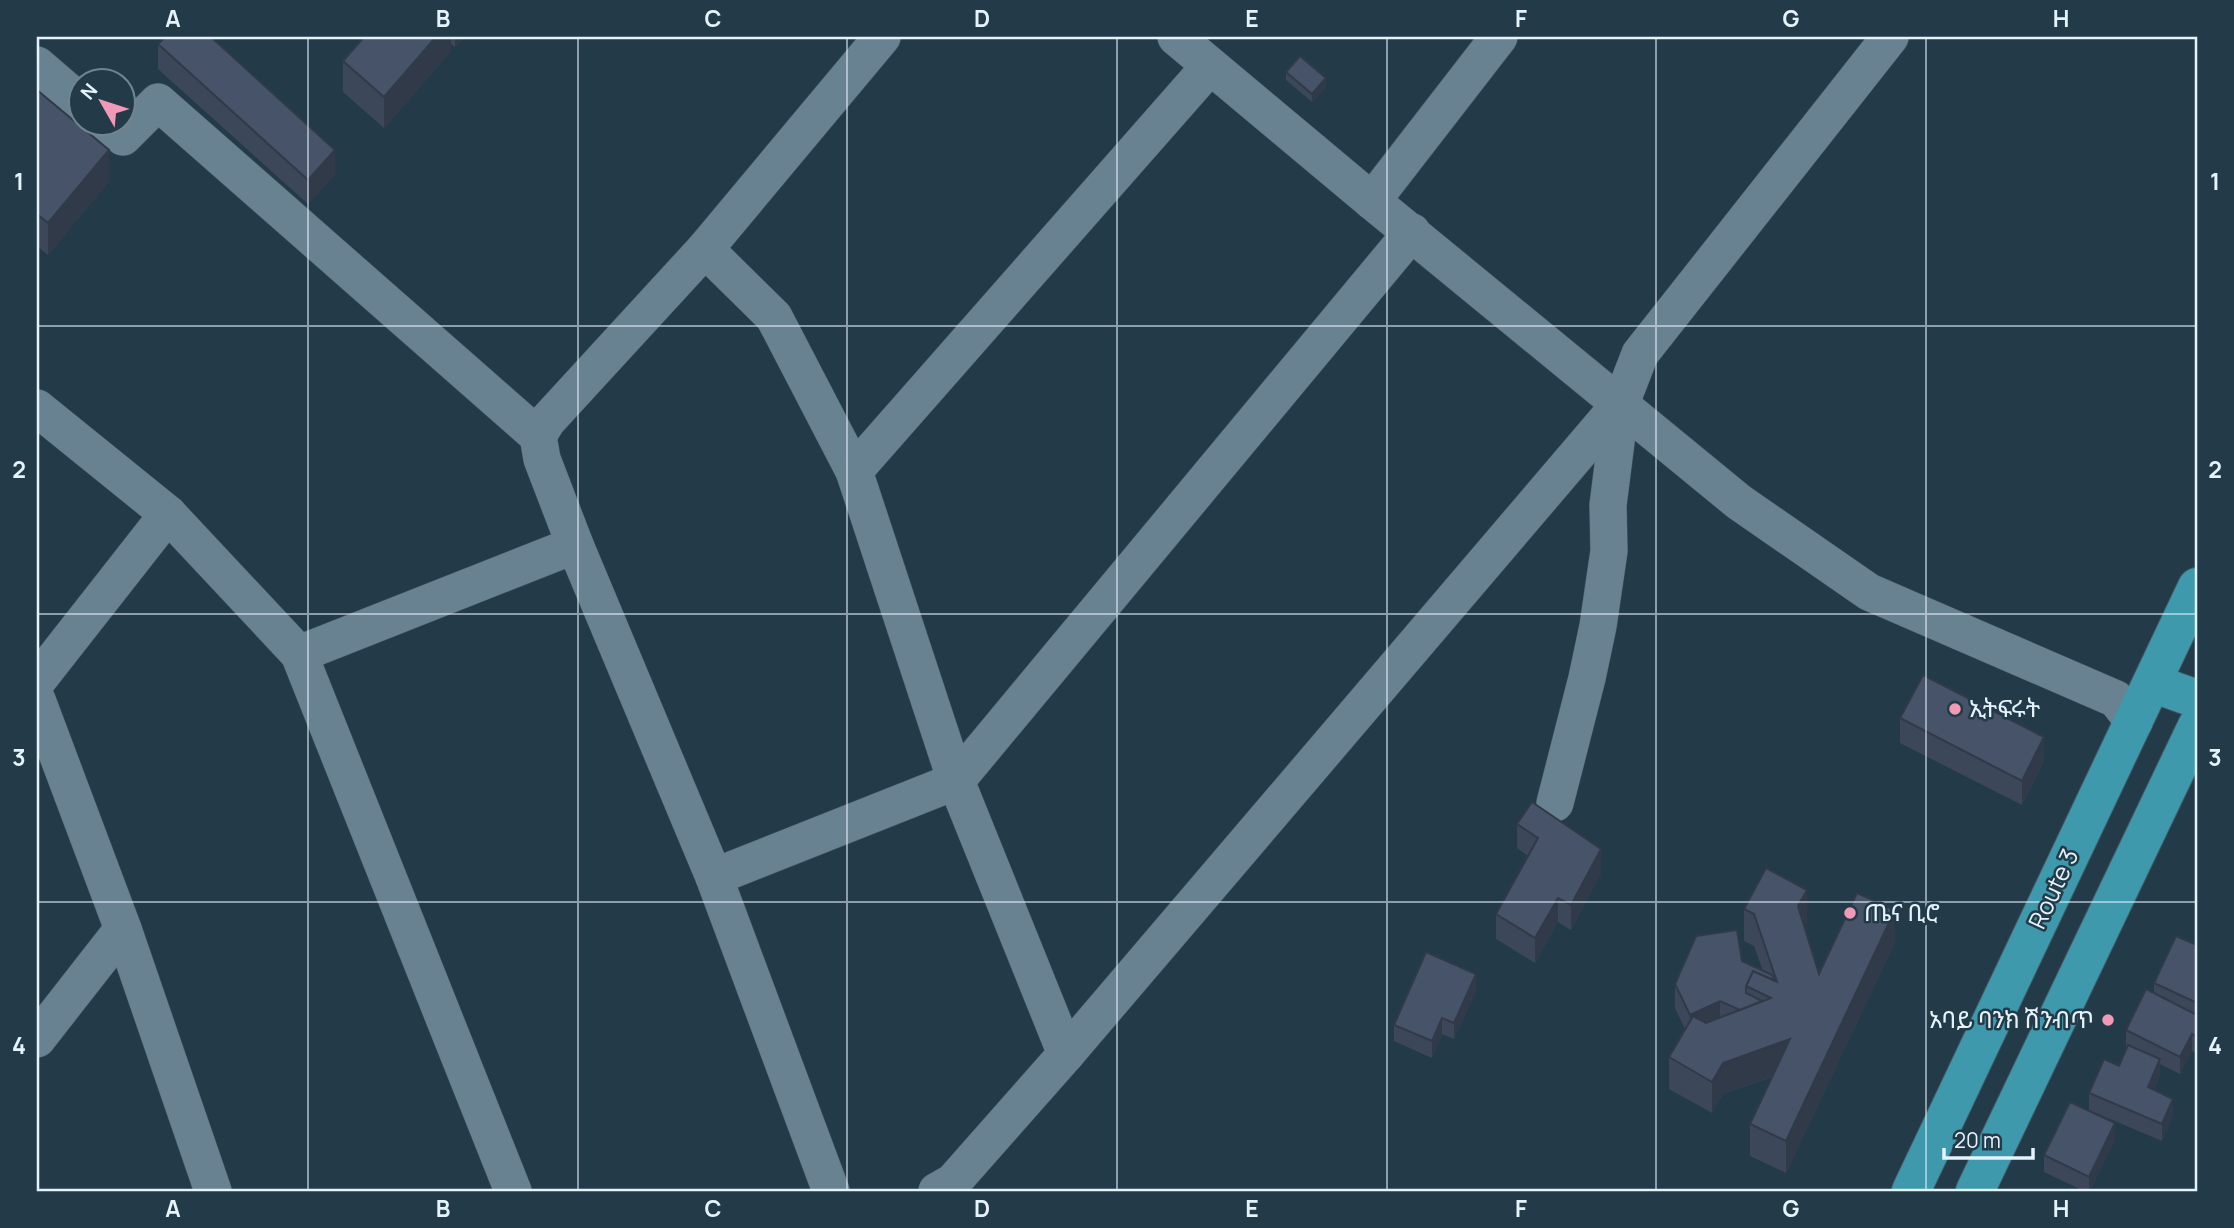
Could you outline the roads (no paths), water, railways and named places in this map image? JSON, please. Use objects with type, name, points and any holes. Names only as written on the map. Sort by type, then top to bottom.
[{"type":"main road","name":"Route 3","points":[[1911,1191],[2125,710],[2152,683],[2197,587]]},
{"type":"main road","points":[[2152,683],[2197,699]]},
{"type":"main road","points":[[1975,1191],[2195,738],[2125,710]]},
{"type":"street","points":[[538,436],[547,421],[705,249],[882,37]]},
{"type":"street","points":[[1176,37],[1371,201],[1739,502],[1869,592],[2125,710]]},
{"type":"street","points":[[1371,201],[1499,37]]},
{"type":"street","points":[[1555,803],[1598,626],[1609,551],[1608,505],[1621,403],[1640,354],[1890,37]]},
{"type":"street","points":[[37,65],[66,90]]},
{"type":"street","points":[[854,471],[1210,65]]},
{"type":"street","points":[[136,124],[158,102],[538,436],[542,459],[575,545],[714,877],[831,1191]]},
{"type":"street","points":[[714,877],[956,781],[1412,232]]},
{"type":"street","points":[[705,249],[774,317],[854,471],[956,781],[1066,1054]]},
{"type":"street","points":[[937,1191],[953,1182],[1066,1054],[1621,403]]},
{"type":"street","points":[[37,408],[169,514],[299,654],[513,1191]]},
{"type":"street","points":[[37,681],[169,514]]},
{"type":"street","points":[[299,654],[575,545]]},
{"type":"street","points":[[37,699],[123,929],[214,1191]]},
{"type":"street","points":[[37,1039],[123,929]]},
{"type":"place","name":"ኢትፍሩት","points":[[1955,709]]},
{"type":"place","name":"ጤና ቢሮ","points":[[1850,913]]},
{"type":"place","name":"አባይ ባንክ ሽንብጥ","points":[[2108,1020]]}]
